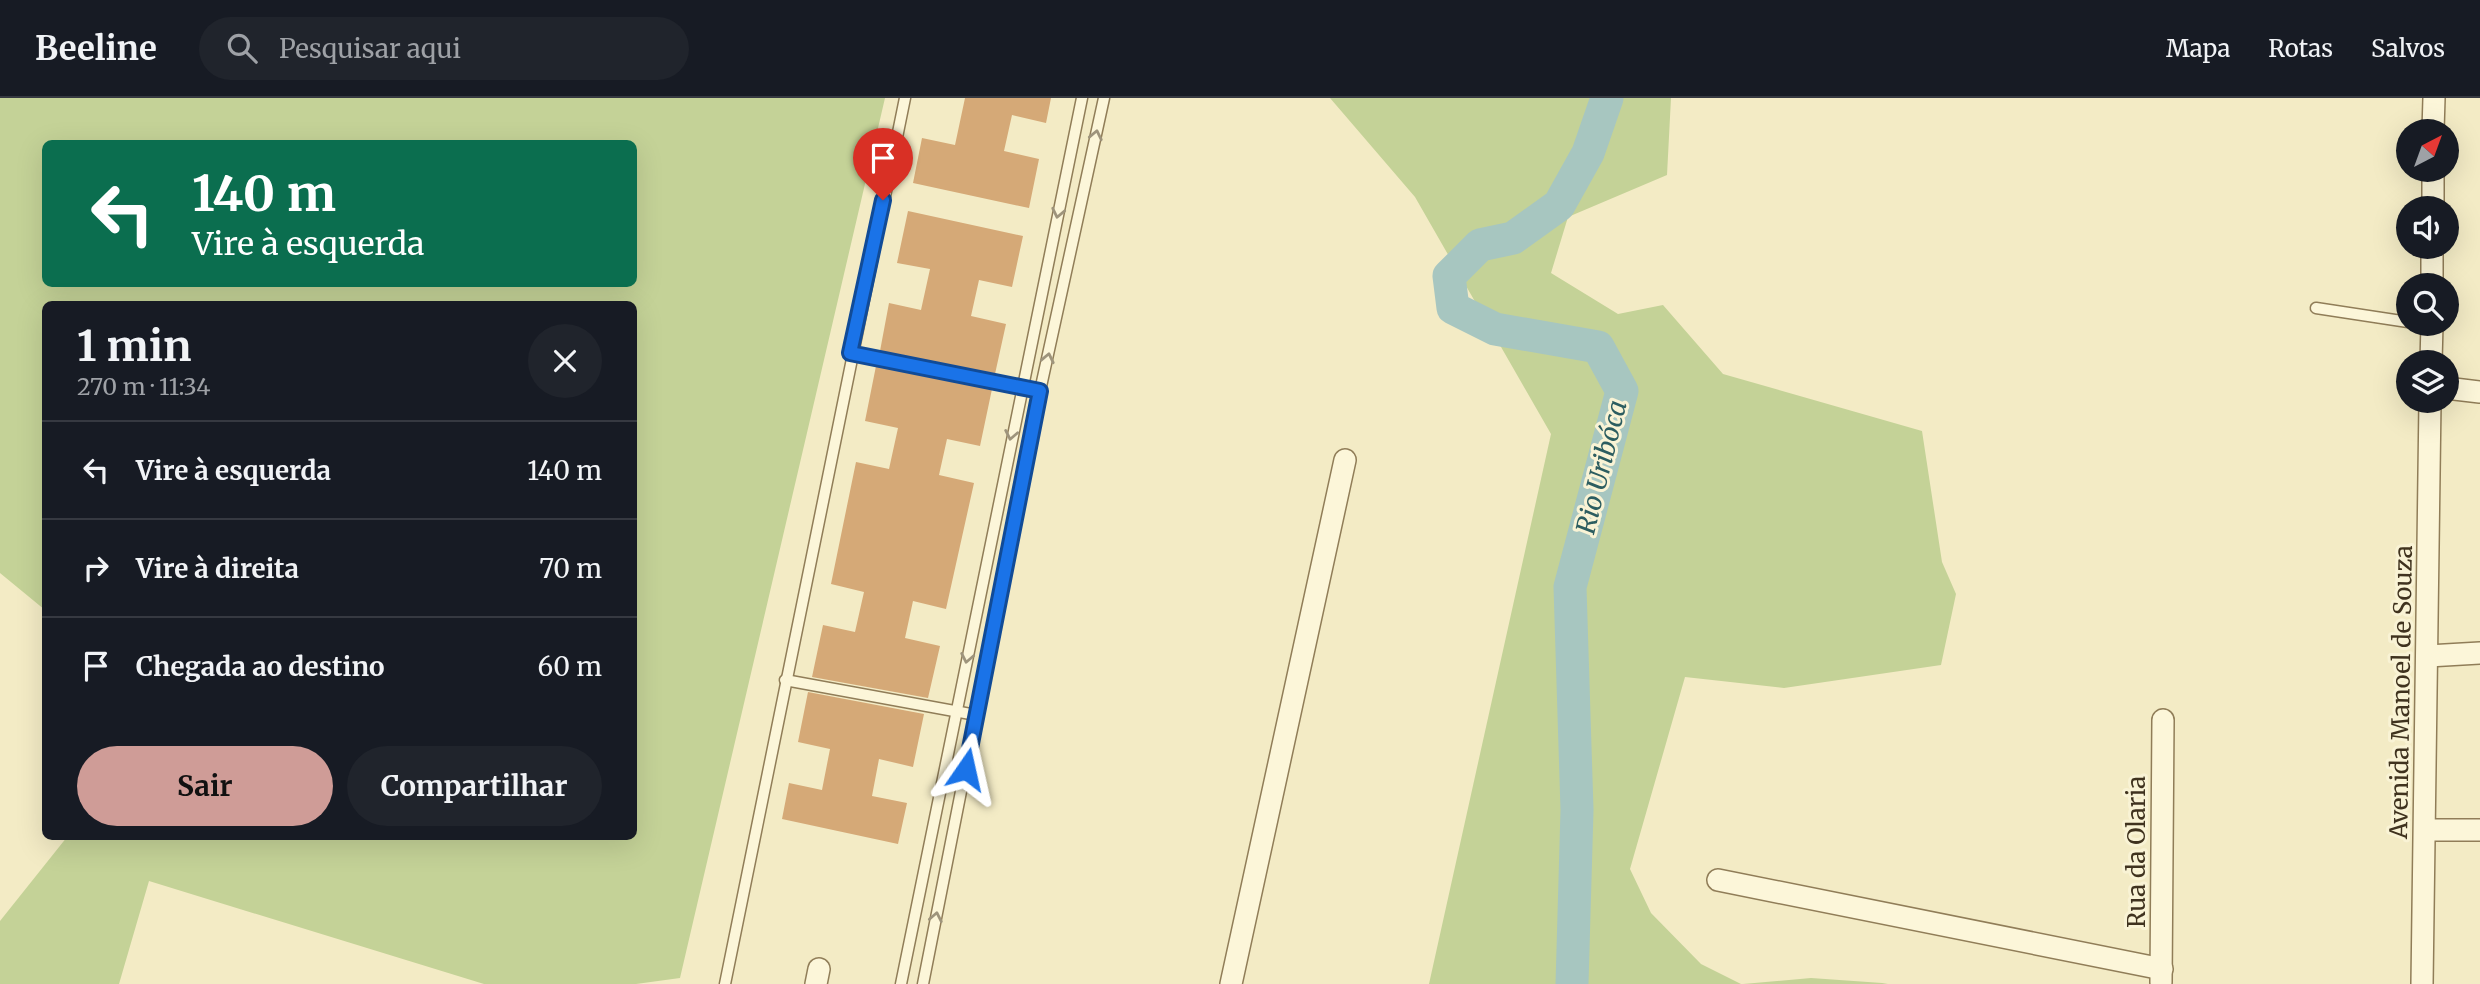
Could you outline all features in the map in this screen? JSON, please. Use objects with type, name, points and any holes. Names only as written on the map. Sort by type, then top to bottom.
[{"type":"street","points":[[2434,98],[2434,119]]},
{"type":"street","points":[[2459,390],[2480,392]]},
{"type":"street","name":"Avenida Manoel de Souza","points":[[2422,984],[2430,413]]},
{"type":"street","points":[[1231,984],[1345,460]]},
{"type":"street","points":[[2428,656],[2480,653]]},
{"type":"street","name":"Rua da Olaria","points":[[2162,977],[2164,720]]},
{"type":"street","points":[[2426,830],[2480,830]]},
{"type":"street","points":[[1718,880],[2162,977]]},
{"type":"lane","points":[[724,984],[850,353],[905,98]]},
{"type":"lane","points":[[901,984],[1082,98]]},
{"type":"lane","points":[[923,984],[1040,391],[1104,98]]},
{"type":"lane","points":[[2316,308],[2396,320]]},
{"type":"lane","points":[[850,353],[1040,391]]},
{"type":"lane","points":[[785,680],[976,715]]},
{"type":"green space","points":[[0,98],[885,98],[680,978],[636,984],[484,984],[149,881],[119,984],[0,984],[0,921],[65,840],[637,840],[637,301],[42,301],[42,608],[0,573]]},
{"type":"green space","points":[[1330,98],[1671,98],[1667,175],[1568,217],[1551,273],[1618,314],[1663,305],[1723,374],[1922,431],[1942,562],[1956,594],[1941,665],[1784,688],[1685,677],[1630,869],[1651,913],[1701,964],[1741,984],[1429,984],[1551,434],[1415,197]]},
{"type":"green space","points":[[1811,978],[1882,983],[1888,984],[1743,984]]},
{"type":"building","points":[[965,98],[1051,98],[1046,123],[1012,115],[1004,151],[1039,159],[1029,208],[913,183],[922,138],[955,145]]},
{"type":"building","points":[[908,211],[1023,236],[1012,287],[979,280],[971,316],[1006,324],[995,374],[880,351],[889,303],[921,310],[930,269],[897,263]]},
{"type":"building","points":[[876,366],[992,389],[980,446],[947,439],[939,475],[974,483],[946,609],[913,601],[905,638],[940,646],[928,698],[812,677],[823,625],[855,632],[864,592],[831,584],[856,462],[889,469],[898,428],[865,421]]},
{"type":"building","points":[[808,692],[924,714],[913,767],[879,759],[872,796],[907,803],[898,844],[782,819],[789,783],[822,790],[830,749],[798,742]]},
{"type":"waterway","name":"Rio Uribóca","points":[[1572,984],[1577,810],[1570,587],[1622,391],[1598,347],[1495,329],[1453,308],[1449,276],[1480,245],[1513,238],[1559,205],[1588,153],[1607,98]]},
{"type":"route","points":[[883,200],[850,353],[1040,391],[966,769]]}]
